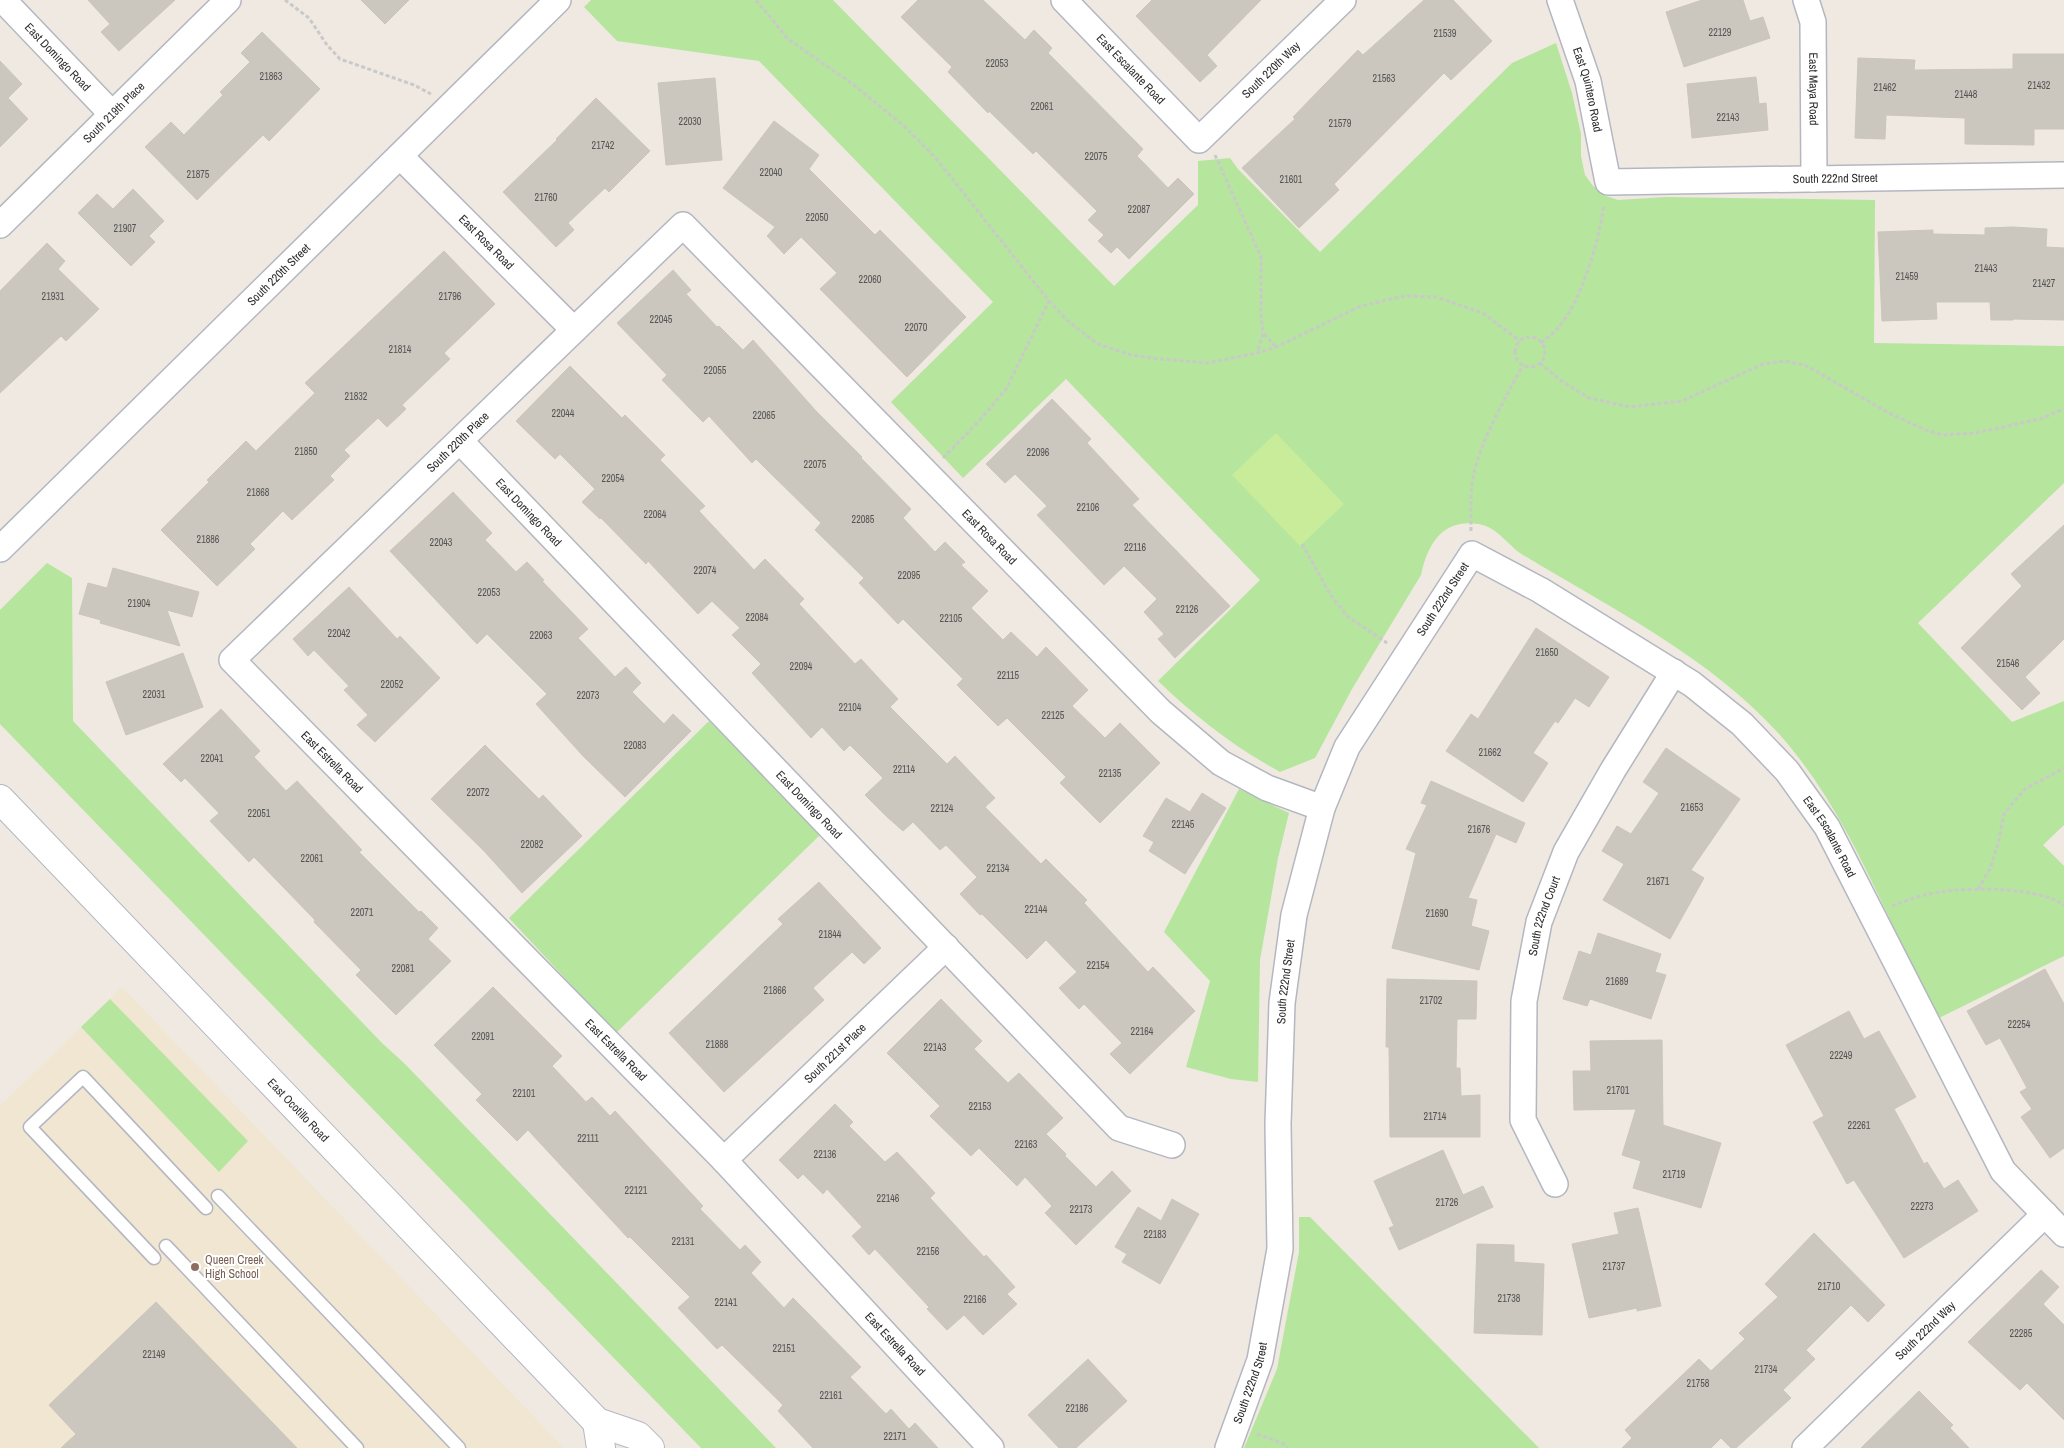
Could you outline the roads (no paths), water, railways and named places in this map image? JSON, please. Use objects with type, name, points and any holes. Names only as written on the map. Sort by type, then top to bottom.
[{"type":"main road","name":"East Ocotillo Road","points":[[0,799],[599,1435],[638,1436],[650,1448]]},
{"type":"street","name":"East Domingo Road","points":[[3,0],[112,114]]},
{"type":"street","name":"South 219th Place","points":[[0,225],[228,0]]},
{"type":"street","name":"South 220th Street","points":[[0,549],[558,0]]},
{"type":"street","name":"East Escalante Road","points":[[1064,0],[1199,140]]},
{"type":"street","name":"South 220th Way","points":[[1199,140],[1343,0]]},
{"type":"street","name":"East Quintero Road","points":[[1560,0],[1588,81],[1608,182]]},
{"type":"street","name":"East Maya Road","points":[[1806,0],[1814,22],[1814,179]]},
{"type":"street","name":"East Rosa Road","points":[[400,156],[574,330]]},
{"type":"street","name":"South 222nd Street","points":[[1608,182],[2064,175]]},
{"type":"street","name":"East Rosa Road","points":[[683,225],[1161,712],[1221,763],[1267,788],[1322,808]]},
{"type":"street","name":"South 220th Place","points":[[232,660],[683,225]]},
{"type":"street","name":"East Domingo Road","points":[[460,441],[1119,1128],[1172,1146]]},
{"type":"street","name":"East Escalante Road","points":[[1472,554],[1540,590],[1692,684],[1742,724],[1787,771],[1827,827],[2003,1171],[2064,1234]]},
{"type":"street","name":"South 222nd Street","points":[[1232,1437],[1260,1360],[1280,1249],[1278,1124],[1282,1003],[1294,915],[1322,808],[1347,747],[1472,554]]},
{"type":"street","name":"East Estrella Road","points":[[232,660],[724,1160],[992,1448]]},
{"type":"street","name":"South 222nd Court","points":[[1555,1184],[1522,1120],[1524,1002],[1539,922],[1566,852],[1613,770],[1674,672]]},
{"type":"street","name":"South 221st Place","points":[[724,1160],[946,947]]},
{"type":"street","name":"South 222nd Way","points":[[1805,1448],[2045,1214]]},
{"type":"lane","points":[[154,1258],[30,1126],[83,1077],[206,1208]]},
{"type":"lane","points":[[218,1196],[459,1448]]},
{"type":"lane","points":[[166,1246],[357,1448]]},
{"type":"place","name":"Queen Creek High School","points":[[195,1267]]}]
